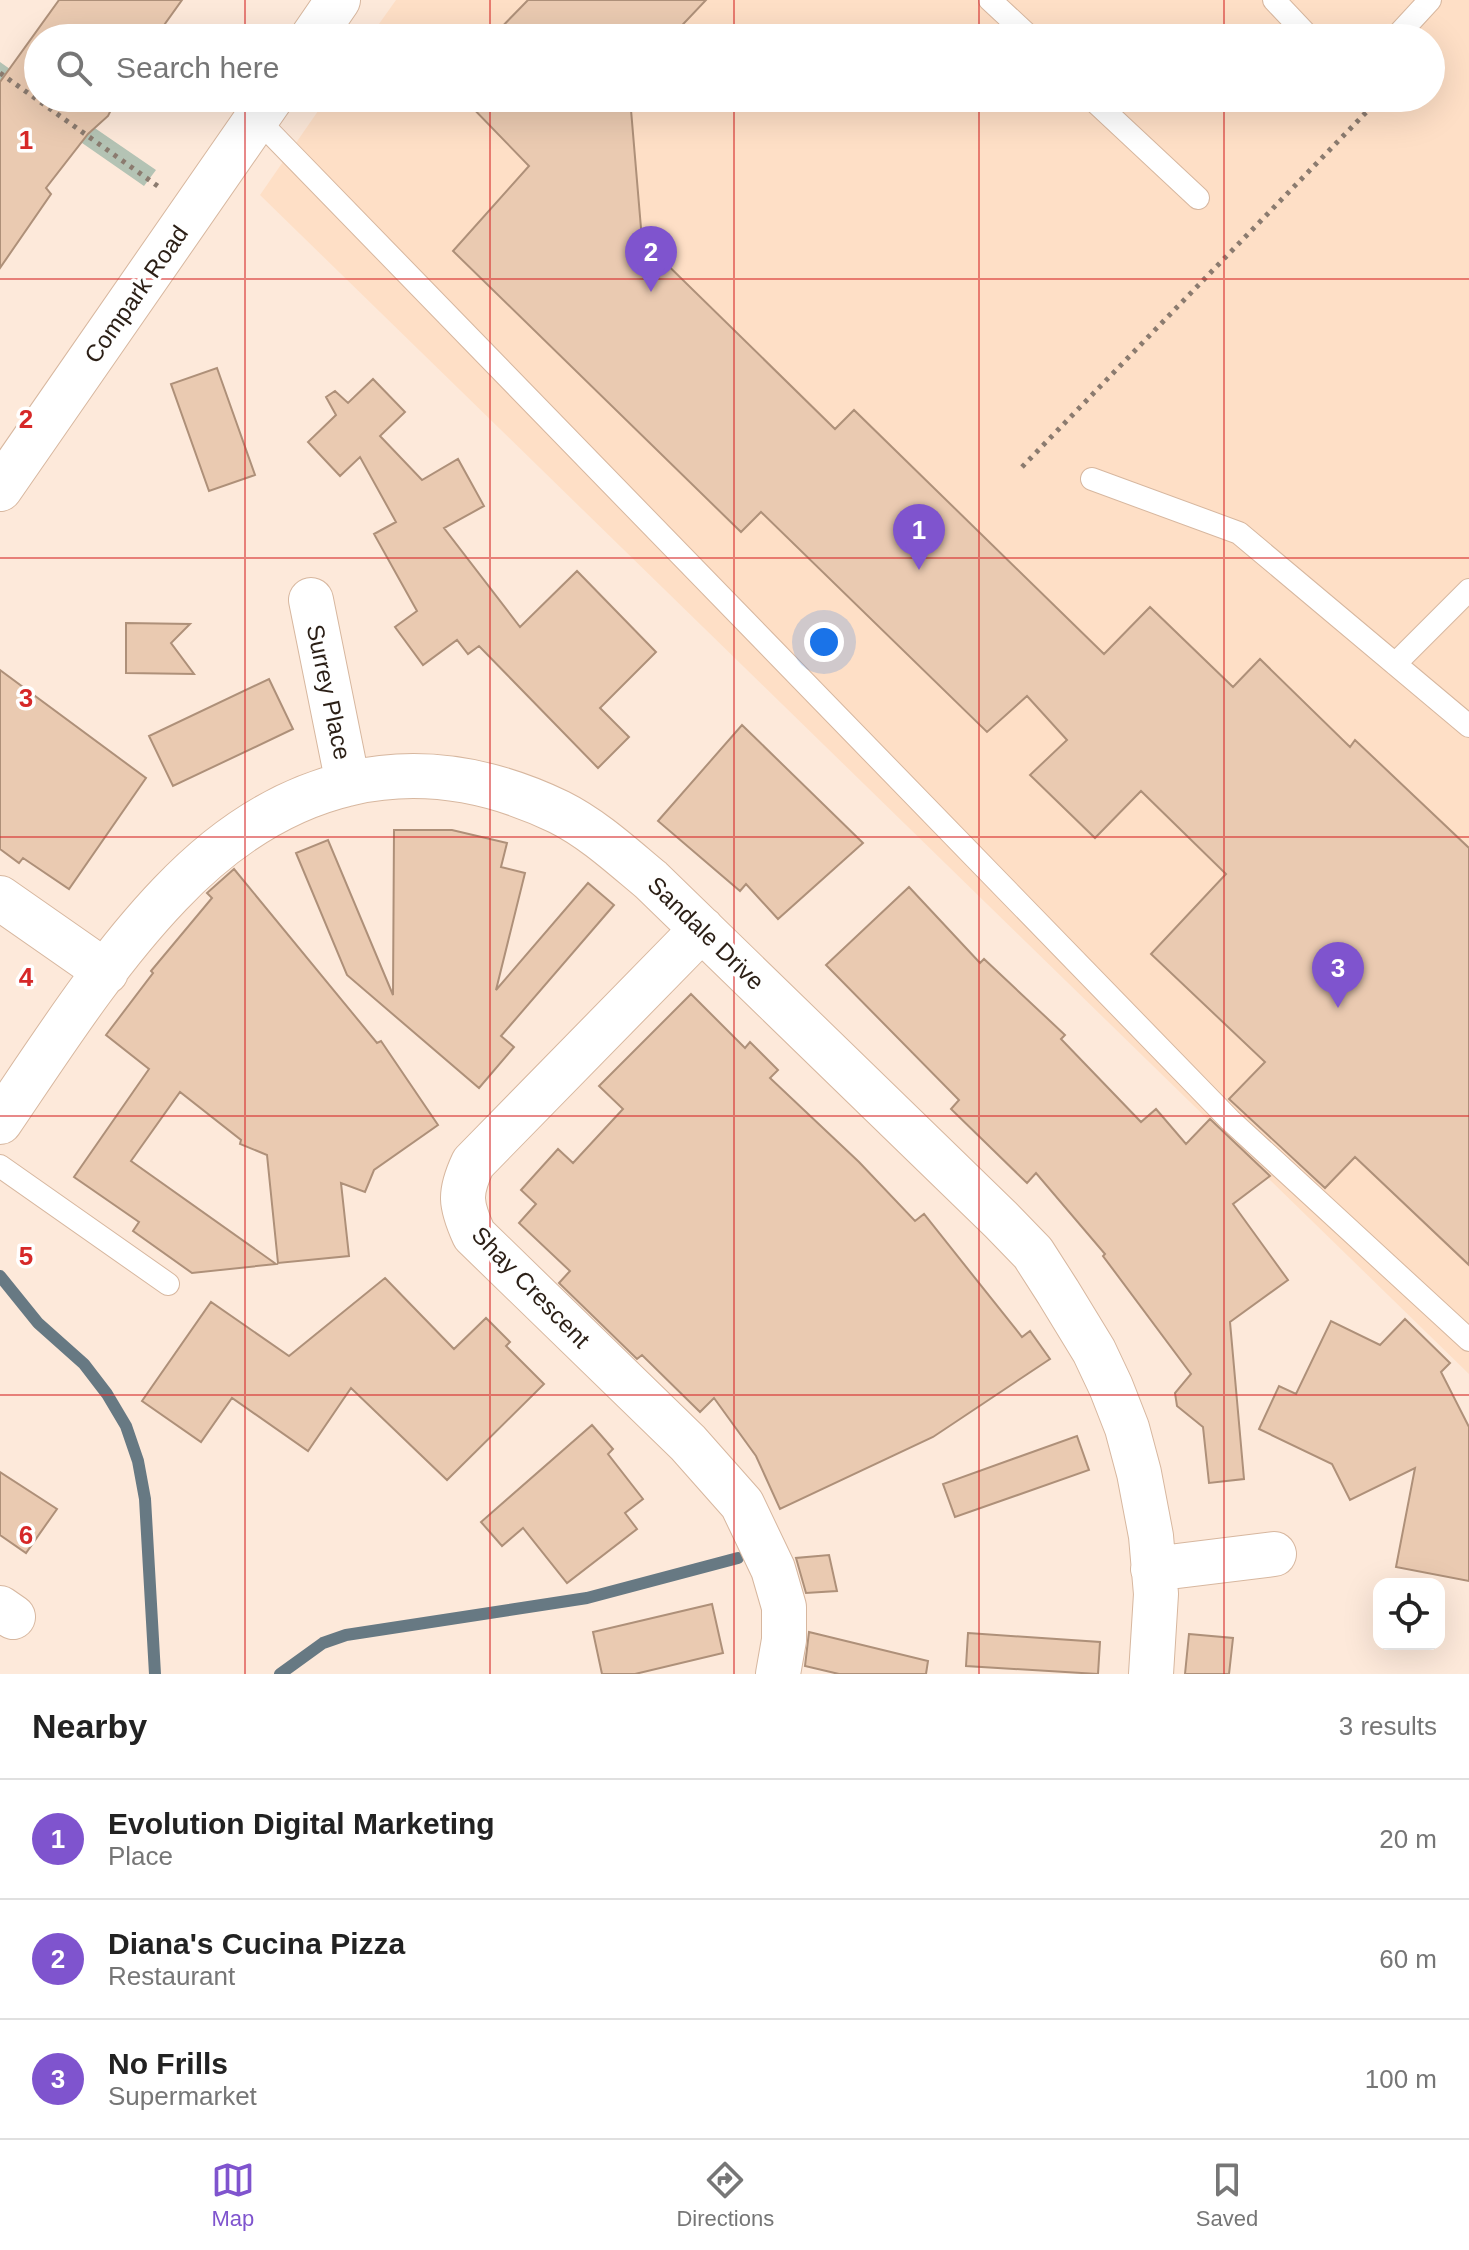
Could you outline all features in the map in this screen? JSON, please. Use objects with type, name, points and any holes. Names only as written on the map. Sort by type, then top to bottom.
[{"type":"street","points":[[322,24],[338,0]]},
{"type":"street","name":"Compark Road","points":[[0,489],[261,112]]},
{"type":"street","name":"Surrey Place","points":[[311,600],[348,784]]},
{"type":"street","name":"Sandale Drive","points":[[0,1122],[106,972],[170,893],[248,825],[320,790],[411,776],[464,780],[511,792],[561,813],[605,841],[651,880],[1033,1253],[1094,1351],[1127,1428],[1151,1536],[1156,1594],[1151,1674]]},
{"type":"street","points":[[0,898],[106,972]]},
{"type":"street","name":"Shay Crescent","points":[[702,929],[473,1163],[462,1187],[463,1210],[474,1235],[688,1443],[742,1504],[773,1569],[784,1607],[784,1640],[778,1674]]},
{"type":"street","points":[[1153,1569],[1274,1554]]},
{"type":"lane","points":[[990,0],[1016,24]]},
{"type":"lane","points":[[1274,0],[1297,24]]},
{"type":"lane","points":[[1408,24],[1430,0]]},
{"type":"lane","points":[[268,112],[1230,1120],[1469,1340]]},
{"type":"lane","points":[[1106,112],[1198,198]]},
{"type":"lane","points":[[1092,479],[1239,533],[1469,726]]},
{"type":"lane","points":[[1395,664],[1469,590]]},
{"type":"lane","points":[[0,1166],[168,1284]]},
{"type":"path","points":[[0,73],[24,90]]},
{"type":"path","points":[[54,112],[163,190]]},
{"type":"path","points":[[1022,467],[1366,112]]},
{"type":"shaded area","points":[[396,0],[1469,0],[1469,1374],[260,195],[317,112],[1445,112],[1445,24],[379,24]]},
{"type":"green space","points":[[0,62],[24,79],[24,103],[0,86]]},
{"type":"green space","points":[[37,112],[71,112],[156,170],[144,186]]},
{"type":"building","points":[[59,0],[182,0],[165,24],[42,24]]},
{"type":"building","points":[[528,0],[706,0],[683,24],[505,24]]},
{"type":"building","points":[[24,49],[24,112],[110,112],[88,134],[46,188],[51,194],[0,268],[0,82]]},
{"type":"building","points":[[477,112],[631,112],[642,240],[835,429],[854,410],[1104,654],[1150,607],[1233,687],[1260,659],[1350,747],[1355,740],[1469,848],[1469,1265],[1355,1157],[1325,1188],[1229,1099],[1265,1062],[1151,954],[1226,874],[1141,791],[1095,838],[1030,775],[1067,740],[1027,696],[987,732],[761,512],[741,532],[453,251],[529,166]]},
{"type":"building","points":[[217,368],[255,475],[209,491],[171,384]]},
{"type":"building","points":[[373,379],[405,412],[380,436],[422,480],[458,459],[484,506],[444,528],[520,627],[577,571],[656,652],[600,708],[629,737],[598,768],[479,646],[468,654],[457,640],[423,665],[395,627],[417,611],[374,534],[396,522],[360,457],[340,476],[308,442],[336,415],[326,397],[335,391],[348,403]]},
{"type":"building","points":[[126,623],[190,624],[171,643],[194,674],[126,673]]},
{"type":"building","points":[[0,670],[146,778],[69,889],[23,858],[19,863],[0,849]]},
{"type":"building","points":[[269,679],[293,729],[173,786],[149,736]]},
{"type":"building","points":[[742,725],[863,843],[778,919],[746,884],[740,891],[658,821]]},
{"type":"building","points":[[394,830],[452,830],[507,843],[501,867],[525,873],[496,990],[588,883],[614,905],[501,1036],[514,1047],[479,1088],[347,975],[296,853],[328,840],[393,995]]},
{"type":"building","points":[[234,869],[377,1043],[381,1041],[438,1125],[374,1170],[365,1192],[341,1183],[349,1256],[278,1263],[267,1155],[240,1144],[241,1140],[180,1092],[131,1161],[276,1264],[192,1273],[133,1231],[139,1222],[74,1177],[149,1069],[106,1035],[153,973],[151,971],[212,898],[207,893]]},
{"type":"building","points":[[909,887],[980,963],[984,959],[1065,1035],[1061,1039],[1141,1122],[1156,1109],[1186,1144],[1210,1119],[1270,1176],[1233,1204],[1288,1280],[1230,1322],[1244,1479],[1209,1483],[1203,1427],[1177,1406],[1175,1393],[1191,1374],[1103,1256],[1105,1254],[1036,1173],[1027,1183],[951,1109],[959,1100],[826,965]]},
{"type":"building","points":[[691,994],[745,1048],[750,1042],[778,1070],[770,1078],[859,1162],[915,1221],[924,1214],[1022,1337],[1030,1331],[1050,1359],[933,1437],[780,1509],[756,1456],[714,1398],[700,1412],[642,1355],[637,1359],[559,1283],[570,1271],[519,1223],[536,1204],[521,1190],[558,1149],[573,1163],[623,1109],[599,1086]]},
{"type":"building","points":[[385,1278],[454,1349],[486,1318],[510,1342],[506,1346],[544,1384],[447,1480],[351,1388],[308,1451],[232,1398],[201,1442],[142,1401],[211,1302],[289,1356]]},
{"type":"building","points":[[1405,1319],[1450,1363],[1441,1372],[1469,1427],[1469,1581],[1396,1567],[1415,1468],[1350,1500],[1332,1464],[1259,1429],[1279,1386],[1296,1394],[1331,1321],[1380,1345]]},
{"type":"building","points":[[592,1425],[613,1449],[608,1454],[643,1499],[625,1513],[637,1529],[567,1583],[523,1528],[502,1546],[481,1522]]},
{"type":"building","points":[[1077,1436],[1089,1470],[955,1517],[943,1484]]},
{"type":"building","points":[[0,1472],[57,1509],[26,1553],[0,1535]]},
{"type":"building","points":[[829,1555],[837,1591],[806,1593],[796,1558]]},
{"type":"building","points":[[712,1604],[723,1653],[635,1674],[602,1674],[593,1632]]},
{"type":"building","points":[[809,1632],[928,1661],[926,1674],[839,1674],[805,1666]]},
{"type":"building","points":[[968,1633],[1100,1642],[1098,1674],[966,1666]]},
{"type":"building","points":[[1189,1634],[1233,1638],[1229,1674],[1185,1674]]},
{"type":"waterway","points":[[0,1276],[38,1323],[84,1364],[126,1426],[138,1461],[145,1499],[155,1674]]},
{"type":"waterway","points":[[280,1674],[323,1643],[346,1635],[587,1598],[738,1558]]},
{"type":"place","name":"Diana's Cucina Pizza","points":[[651,292]]},
{"type":"place","name":"Evolution Digital Marketing","points":[[919,570]]},
{"type":"place","name":"No Frills","points":[[1338,1008]]}]
